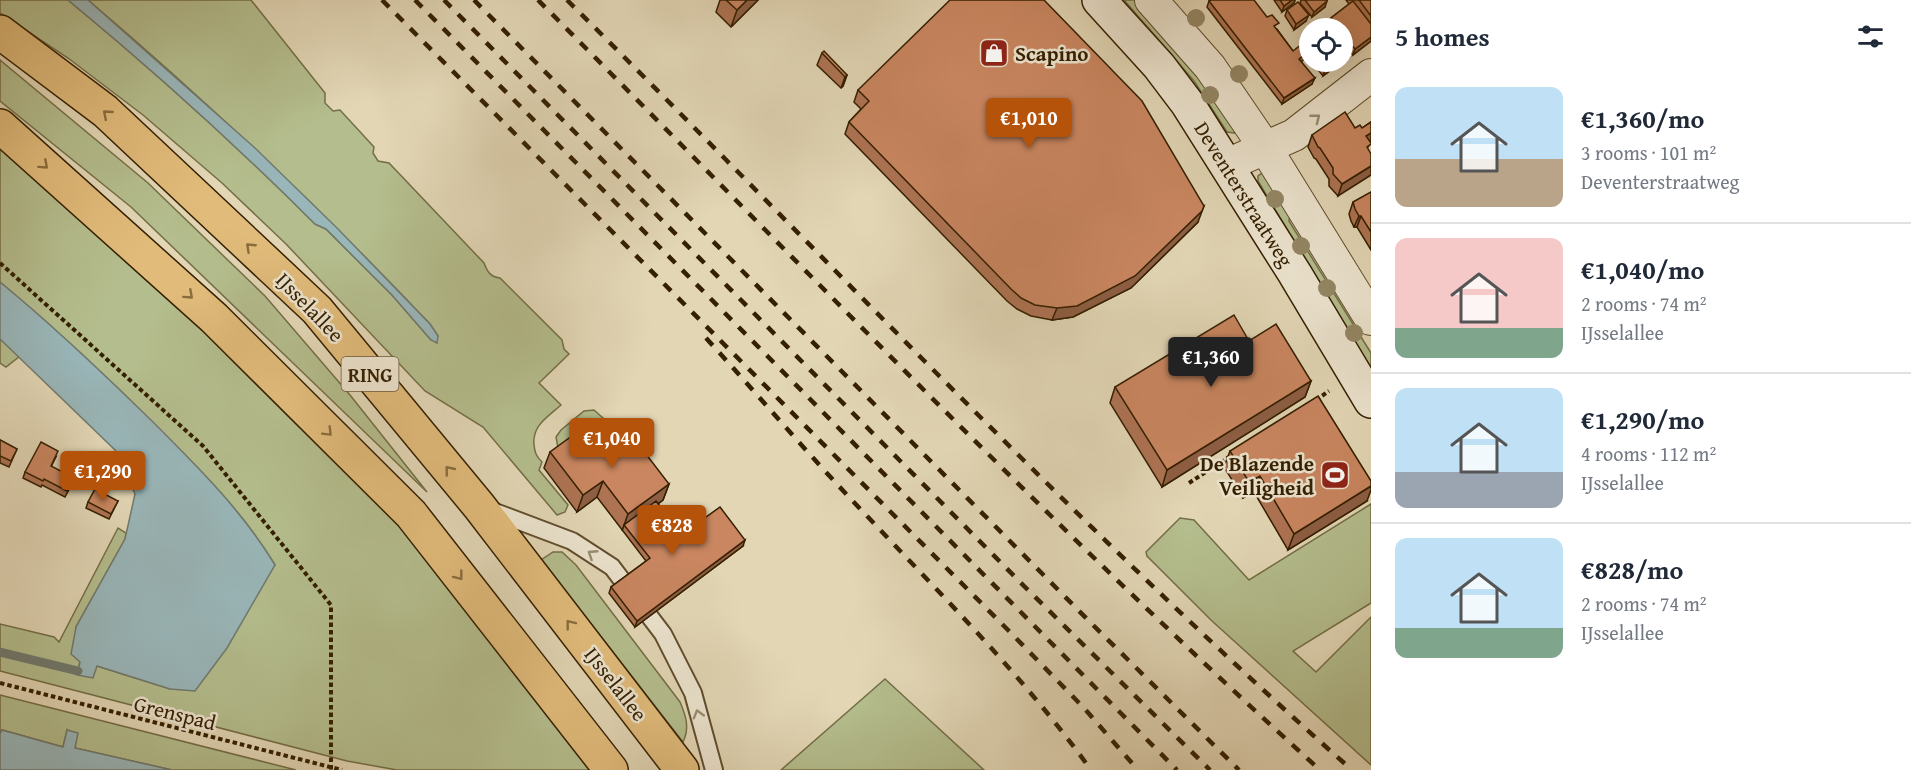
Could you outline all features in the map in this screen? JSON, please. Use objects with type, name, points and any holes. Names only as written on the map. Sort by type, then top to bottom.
[{"type":"main road","name":"IJsselallee","points":[[0,32],[105,111],[317,310],[478,506],[682,770]]},
{"type":"main road","points":[[0,126],[214,318],[411,514],[611,770]]},
{"type":"street","name":"Deventerstraatweg","points":[[1099,0],[1159,66],[1186,103],[1227,165],[1363,387]]},
{"type":"street","name":"Deventerstraatweg","points":[[1151,0],[1210,66],[1266,149],[1371,319]]},
{"type":"street","points":[[1227,165],[1294,135],[1371,75]]},
{"type":"lane","points":[[478,506],[572,541],[612,567],[663,634],[693,693],[714,770]]},
{"type":"path","points":[[0,264],[203,446],[331,605],[331,769]]},
{"type":"path","points":[[1306,406],[1363,387]]},
{"type":"path","points":[[1189,483],[1238,451]]},
{"type":"path","name":"Grenspad","points":[[0,683],[342,770]]},
{"type":"green space","points":[[0,0],[68,0],[194,109],[315,224],[326,229],[392,295],[431,340],[438,336],[430,324],[306,198],[220,117],[88,0],[251,0],[325,93],[325,103],[333,111],[340,110],[374,147],[373,153],[378,161],[389,163],[484,263],[489,273],[500,278],[562,340],[564,349],[569,354],[539,383],[561,405],[538,427],[534,445],[536,454],[542,462],[539,470],[568,505],[565,512],[557,515],[483,427],[425,391],[286,244],[222,183],[143,115],[68,58],[0,13]]},
{"type":"green space","points":[[1124,0],[1138,0],[1186,53],[1242,134],[1227,132],[1194,81]]},
{"type":"green space","points":[[0,60],[148,183],[265,296],[350,395],[427,492],[131,207],[0,101]]},
{"type":"green space","points":[[0,146],[139,262],[380,504],[424,555],[595,770],[397,770],[347,761],[0,671],[0,624],[54,637],[59,642],[118,528],[126,533],[125,539],[76,627],[80,662],[78,671],[97,666],[170,689],[275,565],[250,527],[189,459],[100,371],[0,282]]},
{"type":"green space","points":[[1265,171],[1291,208],[1289,221],[1371,353],[1371,368],[1258,181],[1258,176]]},
{"type":"green space","points":[[0,339],[20,356],[6,367],[0,363]]},
{"type":"green space","points":[[594,410],[620,433],[586,470],[558,448],[556,437],[584,411]]},
{"type":"green space","points":[[1371,504],[1371,603],[1293,651],[1316,672],[1371,617],[1371,765],[1212,621],[1147,556],[1146,552],[1180,518],[1194,520],[1249,580]]},
{"type":"green space","points":[[553,552],[562,552],[576,565],[680,702],[686,722],[683,742],[541,560]]},
{"type":"green space","points":[[885,679],[984,770],[781,770]]},
{"type":"green space","points":[[0,695],[296,770],[172,770],[75,748],[67,730],[63,747],[2,730],[0,734]]},
{"type":"water","points":[[68,0],[88,0],[255,148],[430,324],[438,336],[437,343],[431,340],[392,295],[326,229],[315,224],[194,109]]},
{"type":"water","points":[[0,282],[78,351],[187,456],[234,508],[275,565],[227,648],[195,691],[170,689],[97,666],[93,678],[77,675],[80,662],[71,654],[76,627],[125,539],[135,494],[115,450],[0,339]]},
{"type":"water","points":[[2,730],[63,747],[67,730],[78,733],[75,748],[172,770],[0,770]]},
{"type":"building","points":[[726,0],[747,0],[737,10]]},
{"type":"building","points":[[950,0],[1044,0],[1142,101],[1204,206],[1202,211],[1135,276],[1077,306],[1057,308],[1035,305],[1021,298],[849,122],[869,101],[858,90]]},
{"type":"building","points":[[1254,0],[1267,17],[1272,15],[1279,23],[1274,26],[1293,51],[1299,46],[1299,72],[1310,72],[1315,78],[1284,98],[1209,1]]},
{"type":"building","points":[[1280,0],[1292,0],[1284,6]]},
{"type":"building","points":[[1305,0],[1326,0],[1327,1],[1314,12]]},
{"type":"building","points":[[1359,0],[1371,0],[1371,16]]},
{"type":"building","points":[[1353,1],[1371,24],[1371,37],[1355,49],[1353,47],[1353,18],[1331,18]]},
{"type":"building","points":[[1298,2],[1309,15],[1299,18],[1296,24],[1287,10]]},
{"type":"building","points":[[824,51],[847,75],[845,77],[822,53]]},
{"type":"building","points":[[1345,112],[1355,128],[1360,125],[1362,128],[1371,122],[1371,133],[1366,136],[1371,143],[1367,147],[1371,154],[1371,166],[1342,184],[1333,174],[1333,168],[1312,135]]},
{"type":"building","points":[[1371,192],[1371,232],[1359,216],[1353,202]]},
{"type":"building","points":[[1234,315],[1249,341],[1276,324],[1311,381],[1167,470],[1115,387]]},
{"type":"building","points":[[1318,396],[1371,481],[1371,486],[1294,534],[1260,476],[1249,482],[1230,451]]},
{"type":"building","points":[[626,428],[669,484],[628,514],[603,481],[583,495],[550,452],[576,433],[592,454]]},
{"type":"building","points":[[0,440],[17,449],[11,461],[0,456]]},
{"type":"building","points":[[41,442],[58,451],[51,466],[74,478],[67,491],[25,472]]},
{"type":"building","points":[[95,489],[118,501],[111,514],[88,502]]},
{"type":"building","points":[[656,501],[681,535],[720,507],[745,540],[637,621],[611,587],[650,558],[624,525]]},
{"type":"waterway","points":[[0,652],[78,671]]},
{"type":"railway","points":[[382,0],[1009,631],[1084,708],[1138,770]]},
{"type":"railway","points":[[415,0],[1177,770]]},
{"type":"railway","points":[[444,0],[1025,587],[1210,770]]},
{"type":"railway","points":[[474,0],[1239,770]]},
{"type":"railway","points":[[538,0],[1021,487],[1219,677],[1320,770]]},
{"type":"railway","points":[[567,0],[1051,488],[1250,678],[1352,770]]},
{"type":"railway","points":[[706,338],[827,473],[1012,671],[1091,770]]},
{"type":"place","name":"Scapino","points":[[994,53]]},
{"type":"place","name":"De Blazende Veiligheid","points":[[1335,475]]}]
